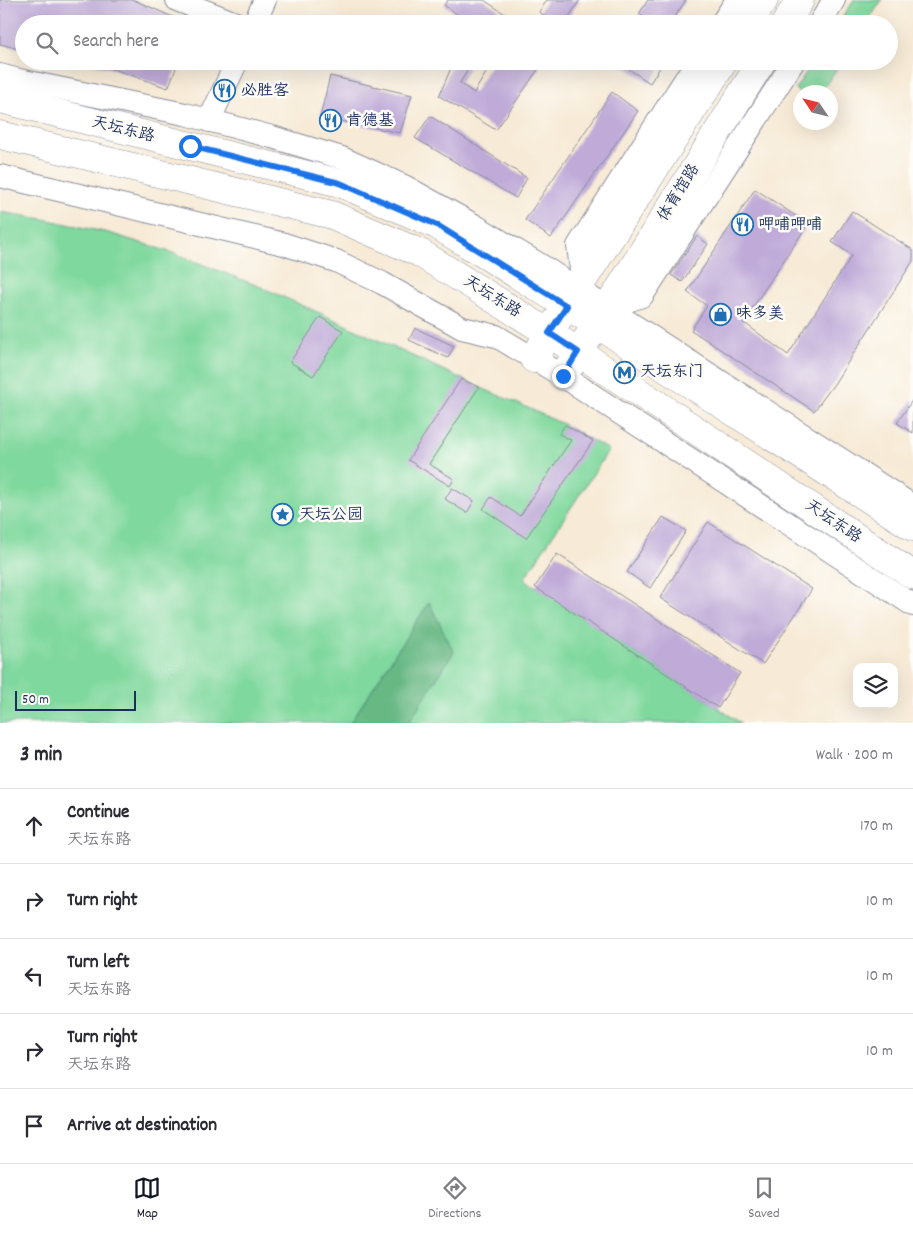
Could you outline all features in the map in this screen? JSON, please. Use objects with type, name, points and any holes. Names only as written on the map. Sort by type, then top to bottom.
[{"type":"main road","points":[[754,15],[764,0]]},
{"type":"main road","points":[[791,15],[800,0]]},
{"type":"main road","name":"体育馆路","points":[[534,359],[718,70]]},
{"type":"main road","name":"体育馆路","points":[[602,316],[756,70]]},
{"type":"main road","name":"天坛东路","points":[[0,99],[340,183],[437,225],[573,298],[602,316],[913,527]]},
{"type":"main road","name":"天坛东路","points":[[0,135],[332,215],[420,253],[549,333],[913,576]]},
{"type":"main road","points":[[563,376],[602,316]]},
{"type":"street","points":[[177,0],[215,15]]},
{"type":"street","points":[[247,15],[254,0]]},
{"type":"street","points":[[258,15],[265,0]]},
{"type":"street","points":[[727,15],[737,0]]},
{"type":"street","points":[[825,15],[834,0]]},
{"type":"street","points":[[205,119],[223,70]]},
{"type":"street","points":[[205,119],[232,70]]},
{"type":"street","points":[[573,298],[581,269],[578,246],[691,70]]},
{"type":"street","points":[[602,316],[642,296],[788,70]]},
{"type":"street","name":"天坛东路","points":[[0,75],[205,119],[342,158],[406,187],[474,225],[573,298]]},
{"type":"street","name":"天坛东路","points":[[0,176],[284,244],[336,261],[382,283],[462,328],[496,336],[563,376],[913,605]]},
{"type":"street","points":[[602,316],[913,506]]},
{"type":"green space","points":[[854,0],[882,0],[872,15],[844,15]]},
{"type":"green space","points":[[808,70],[836,70],[826,85],[798,85]]},
{"type":"green space","name":"天坛公园","points":[[0,212],[109,233],[173,253],[261,287],[565,425],[609,450],[524,579],[741,723],[0,723]]},
{"type":"green space","points":[[429,602],[454,652],[408,723],[350,723]]},
{"type":"building","points":[[0,0],[134,0],[168,15],[15,15],[15,48],[0,44]]},
{"type":"building","points":[[448,0],[484,0],[506,15],[458,15],[444,5]]},
{"type":"building","points":[[547,0],[580,0],[570,15],[544,15],[539,12]]},
{"type":"building","points":[[648,0],[686,0],[676,15],[639,14]]},
{"type":"building","points":[[116,70],[175,70],[168,88]]},
{"type":"building","points":[[450,70],[468,70],[460,83],[474,93],[488,70],[538,70],[496,130],[439,96]]},
{"type":"building","points":[[630,70],[658,70],[650,83]]},
{"type":"building","points":[[330,76],[412,95],[400,133],[320,117]]},
{"type":"building","points":[[612,92],[638,111],[551,238],[525,220]]},
{"type":"building","points":[[430,116],[527,178],[516,198],[415,138]]},
{"type":"building","points":[[755,189],[808,224],[743,322],[788,355],[852,255],[832,242],[852,211],[913,250],[913,261],[834,384],[814,411],[691,330],[707,306],[687,292]]},
{"type":"building","points":[[697,236],[708,244],[682,282],[671,275]]},
{"type":"building","points":[[320,317],[343,331],[313,376],[290,362]]},
{"type":"building","points":[[415,328],[454,346],[448,358],[409,340]]},
{"type":"building","points":[[461,379],[479,387],[429,464],[454,479],[450,486],[408,460]]},
{"type":"building","points":[[913,399],[913,433],[897,423]]},
{"type":"building","points":[[565,425],[593,441],[526,538],[483,509],[491,497],[520,516],[571,440],[559,434]]},
{"type":"building","points":[[452,488],[474,501],[467,513],[445,499]]},
{"type":"building","points":[[663,517],[686,531],[650,588],[627,572]]},
{"type":"building","points":[[708,522],[812,589],[763,664],[660,598]]},
{"type":"building","points":[[557,554],[740,673],[718,708],[535,587]]},
{"type":"place","name":"必胜客","points":[[225,91]]},
{"type":"place","name":"肯德基","points":[[330,121]]},
{"type":"place","name":"呷哺呷哺","points":[[742,225]]},
{"type":"place","name":"味多美","points":[[720,314]]},
{"type":"place","name":"天坛东门","points":[[624,372]]},
{"type":"place","name":"天坛公园","points":[[283,515]]},
{"type":"route","points":[[190,146],[340,183],[437,225],[567,306],[549,333],[578,352],[563,376]]}]
